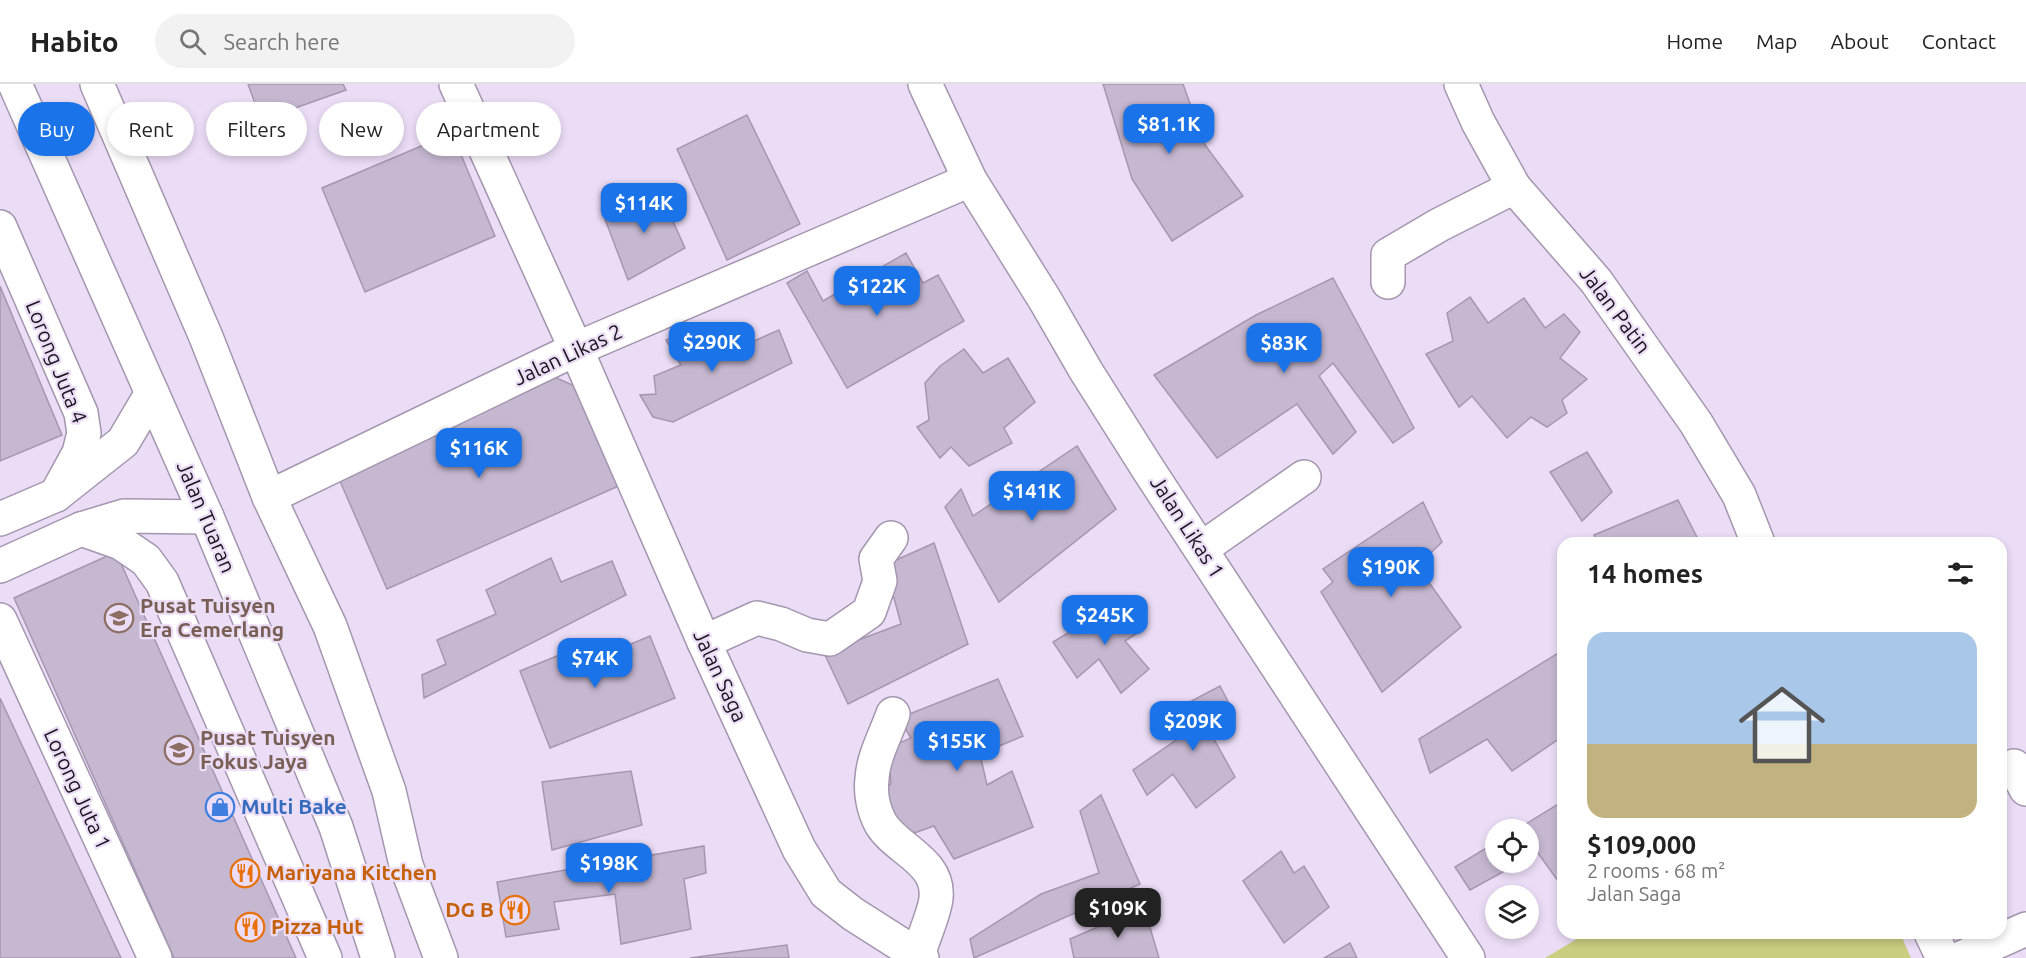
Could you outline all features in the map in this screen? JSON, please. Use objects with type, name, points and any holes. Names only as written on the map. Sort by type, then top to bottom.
[{"type":"street","name":"Jalan Tuaran","points":[[15,84],[207,517],[336,827],[378,958]]},
{"type":"street","points":[[97,84],[206,338],[269,497],[330,626],[389,790],[406,865],[441,958]]},
{"type":"street","name":"Jalan Saga","points":[[456,84],[576,349],[704,642],[799,849],[826,893],[853,914],[920,957]]},
{"type":"street","name":"Jalan Likas 1","points":[[925,84],[970,180],[1045,300],[1092,381],[1468,958]]},
{"type":"street","name":"Jalan Patin","points":[[1461,84],[1478,122],[1514,187],[1596,281],[1696,423],[1739,495],[1756,537]]},
{"type":"street","name":"Jalan Likas 2","points":[[269,497],[576,349],[970,180]]},
{"type":"street","points":[[1388,282],[1388,255],[1439,225],[1514,187]]},
{"type":"street","name":"Lorong Juta 4","points":[[0,228],[81,413],[84,433],[79,453],[56,495]]},
{"type":"street","points":[[0,519],[56,495],[123,442],[152,393]]},
{"type":"street","points":[[1201,549],[1304,477]]},
{"type":"street","points":[[1,564],[81,529],[124,516],[207,517]]},
{"type":"street","points":[[81,529],[121,543],[146,560],[162,582],[325,958]]},
{"type":"street","points":[[704,642],[757,618],[781,624],[807,635],[830,639],[869,612],[880,581],[876,559],[891,538]]},
{"type":"street","name":"Lorong Juta 1","points":[[0,620],[155,958]]},
{"type":"street","points":[[893,714],[872,779],[873,805],[882,825],[925,865],[934,882],[936,899],[920,957]]},
{"type":"street","points":[[2007,937],[2026,929]]},
{"type":"street","points":[[1935,939],[1943,958]]},
{"type":"street","points":[[1961,958],[2004,939]]},
{"type":"green space","points":[[1577,939],[1903,939],[1911,958],[1545,958]]},
{"type":"building","points":[[248,84],[343,84],[346,90],[307,104],[254,102]]},
{"type":"building","points":[[1103,84],[1183,84],[1205,145],[1243,196],[1172,241],[1132,179]]},
{"type":"building","points":[[747,115],[800,224],[727,260],[677,149]]},
{"type":"building","points":[[416,148],[416,156],[462,156],[495,236],[365,292],[322,188],[398,156],[404,156],[404,153]]},
{"type":"building","points":[[658,188],[685,248],[628,280],[605,219]]},
{"type":"building","points":[[906,253],[923,283],[938,275],[964,321],[847,388],[787,283],[807,271],[823,301]]},
{"type":"building","points":[[1333,278],[1414,428],[1393,443],[1333,363],[1319,376],[1356,432],[1333,454],[1297,404],[1217,458],[1154,375],[1256,315]]},
{"type":"building","points":[[0,286],[62,435],[0,461]]},
{"type":"building","points":[[1470,297],[1488,323],[1524,298],[1545,328],[1564,314],[1580,332],[1560,358],[1587,379],[1562,400],[1567,413],[1547,427],[1531,417],[1507,438],[1472,396],[1459,407],[1426,354],[1453,341],[1447,313]]},
{"type":"building","points":[[696,327],[704,350],[726,337],[731,351],[779,330],[792,363],[673,422],[653,417],[640,395],[656,394],[654,376],[681,365],[666,340]]},
{"type":"building","points":[[964,349],[983,373],[1008,358],[1035,402],[1004,428],[1012,443],[969,466],[951,447],[940,458],[917,427],[929,420],[925,383],[940,366]]},
{"type":"building","points":[[552,376],[586,391],[623,484],[387,589],[336,472]]},
{"type":"building","points":[[1077,446],[1116,509],[999,602],[945,507],[961,489],[973,516]]},
{"type":"building","points":[[1587,452],[1612,492],[1582,521],[1550,472]]},
{"type":"building","points":[[1678,500],[1697,537],[1595,537],[1594,535]]},
{"type":"building","points":[[1423,502],[1442,542],[1417,566],[1461,627],[1382,692],[1321,592],[1333,582],[1323,569]]},
{"type":"building","points":[[934,543],[968,644],[848,704],[824,653],[901,624],[885,565]]},
{"type":"building","points":[[116,552],[296,958],[174,958],[14,598]]},
{"type":"building","points":[[551,558],[561,582],[612,561],[626,595],[424,698],[422,675],[446,664],[437,640],[496,614],[486,590]]},
{"type":"building","points":[[1121,601],[1142,630],[1125,641],[1149,669],[1121,693],[1099,659],[1077,678],[1053,642]]},
{"type":"building","points":[[650,636],[675,698],[550,748],[520,671],[594,641],[600,657]]},
{"type":"building","points":[[1557,654],[1557,740],[1512,771],[1487,739],[1430,773],[1419,739]]},
{"type":"building","points":[[998,679],[1023,736],[980,754],[987,785],[1012,771],[1033,827],[954,859],[934,826],[903,837],[881,790],[891,784],[888,748],[911,738],[899,718]]},
{"type":"building","points":[[1220,686],[1234,713],[1210,732],[1235,777],[1196,808],[1173,774],[1147,795],[1133,770],[1189,731],[1180,707]]},
{"type":"building","points":[[0,698],[121,958],[0,958]]},
{"type":"building","points":[[631,771],[642,825],[552,850],[542,782]]},
{"type":"building","points":[[1101,795],[1140,884],[974,958],[970,939],[1041,894],[1099,873],[1080,811]]},
{"type":"building","points":[[1557,805],[1557,880],[1539,854],[1539,819],[1534,819]]},
{"type":"building","points":[[704,846],[706,873],[684,879],[691,929],[621,944],[615,894],[554,902],[559,929],[506,937],[497,882]]},
{"type":"building","points":[[1485,849],[1485,873],[1501,873],[1470,890],[1455,867]]},
{"type":"building","points":[[1281,851],[1294,873],[1304,866],[1329,907],[1284,943],[1243,881]]},
{"type":"building","points":[[1144,907],[1159,958],[1074,958],[1070,939]]},
{"type":"building","points":[[1350,943],[1357,958],[1324,958]]},
{"type":"building","points":[[787,945],[789,958],[690,958]]},
{"type":"place","name":"Pusat Tuisyen Era Cemerlang","points":[[119,618]]},
{"type":"place","name":"Pusat Tuisyen Fokus Jaya","points":[[179,750]]},
{"type":"place","name":"Multi Bake","points":[[220,807]]},
{"type":"place","name":"Mariyana Kitchen","points":[[245,873]]},
{"type":"place","name":"DG B","points":[[515,910]]},
{"type":"place","name":"Pizza Hut","points":[[250,927]]}]
